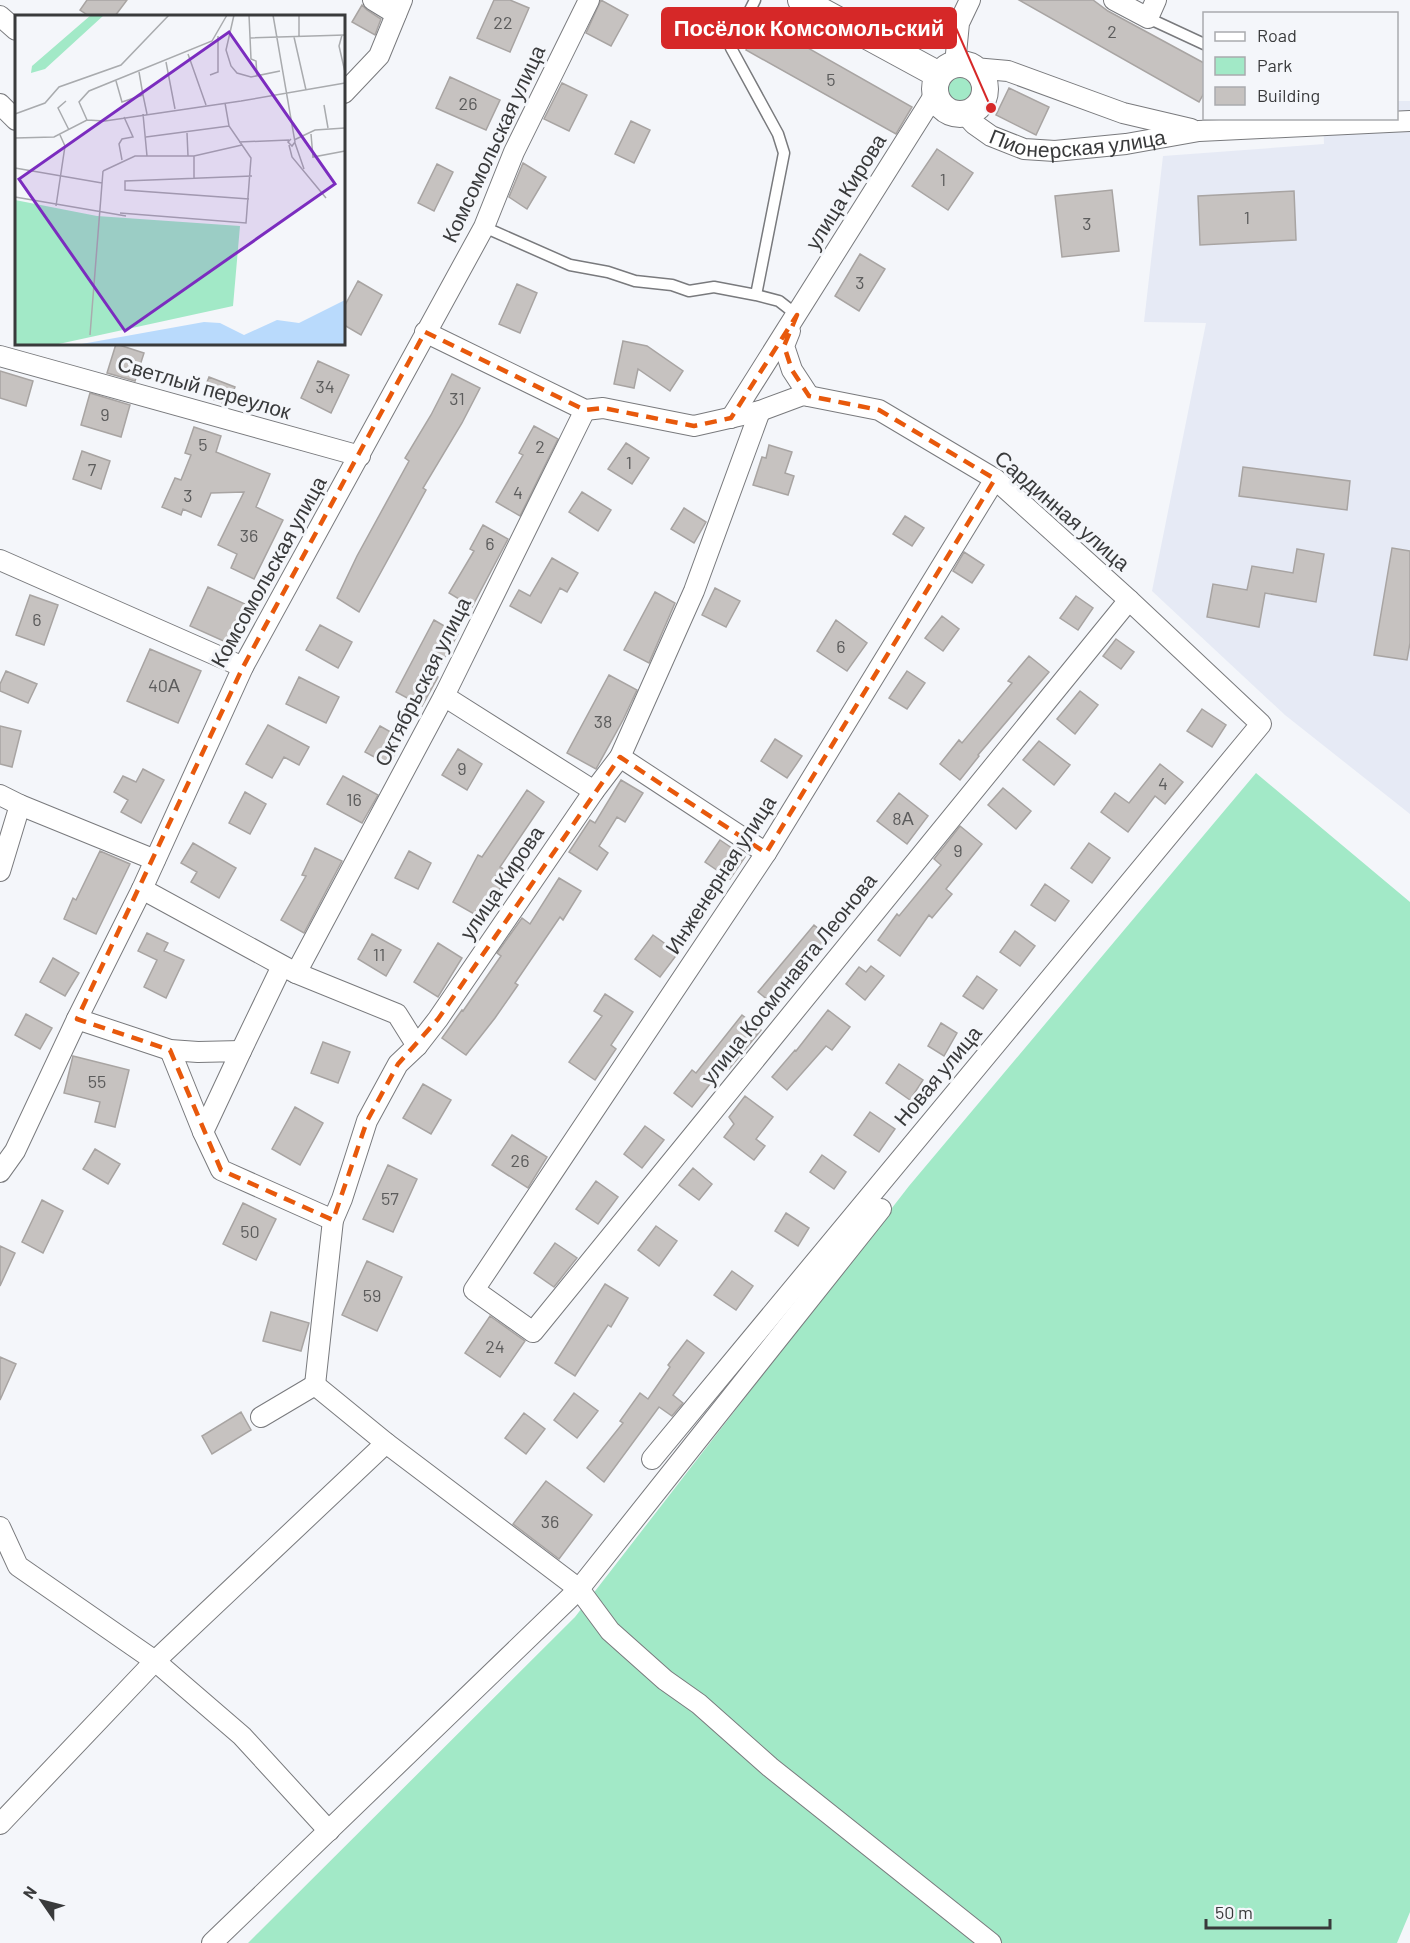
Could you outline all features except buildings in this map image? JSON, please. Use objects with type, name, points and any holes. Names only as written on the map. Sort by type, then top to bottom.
[{"type":"street","points":[[345,92],[379,56],[399,7],[374,0]]},
{"type":"street","name":"Комсомольская улица","points":[[0,1172],[15,1151],[77,1019],[142,890],[243,667],[484,226],[514,152],[589,0]]},
{"type":"street","name":"Пионерская улица","points":[[801,0],[951,75],[981,75],[985,84],[985,94],[981,104],[975,110],[965,114],[956,114],[946,110],[939,103],[951,75]]},
{"type":"street","name":"улица Кирова","points":[[797,315],[951,75],[959,23],[970,0]]},
{"type":"street","points":[[1114,0],[1148,18],[1156,0]]},
{"type":"street","points":[[0,16],[15,29]]},
{"type":"street","name":"Пионерская улица","points":[[951,75],[1008,72],[1123,113],[1203,124],[1410,120]]},
{"type":"street","points":[[0,104],[15,119]]},
{"type":"street","name":"Пионерская улица","points":[[965,114],[974,124],[991,136],[1024,149],[1056,151],[1126,144],[1203,124]]},
{"type":"street","points":[[797,315],[784,346],[792,370],[809,396]]},
{"type":"street","points":[[731,418],[797,315]]},
{"type":"street","name":"Сардинная улица","points":[[425,332],[585,410],[603,408],[694,426],[760,411],[804,395],[879,410],[995,479],[1261,724]]},
{"type":"street","name":"Светлый переулок","points":[[0,356],[360,456]]},
{"type":"street","name":"Октябрьская улица","points":[[203,1132],[241,1051],[444,696],[585,410]]},
{"type":"street","name":"улица Кирова","points":[[315,1385],[333,1220],[367,1121],[398,1064],[417,1046],[438,1019],[594,791],[620,757],[694,591],[760,411]]},
{"type":"street","name":"Инженерная улица","points":[[474,1290],[766,853],[995,479]]},
{"type":"street","points":[[0,560],[243,667]]},
{"type":"street","name":"улица Космонавта Леонова","points":[[474,1290],[533,1332],[1129,600]]},
{"type":"street","points":[[444,696],[594,791]]},
{"type":"street","name":"Новая улица","points":[[652,1459],[1261,724]]},
{"type":"street","points":[[620,757],[766,853]]},
{"type":"street","points":[[0,795],[155,860]]},
{"type":"street","points":[[0,871],[20,805]]},
{"type":"street","points":[[142,890],[289,970],[397,1014],[417,1046]]},
{"type":"street","points":[[77,1019],[170,1050],[241,1051]]},
{"type":"street","points":[[170,1050],[221,1170],[333,1220]]},
{"type":"street","points":[[212,1943],[579,1589],[881,1209]]},
{"type":"street","points":[[261,1417],[315,1385],[386,1443],[579,1589],[610,1631],[665,1680],[699,1704],[770,1767],[991,1943]]},
{"type":"street","points":[[0,1824],[155,1661],[386,1443]]},
{"type":"street","points":[[0,1527],[18,1566],[155,1661],[242,1736],[329,1831]]},
{"type":"lane","points":[[755,0],[731,48],[778,134],[784,153],[756,295]]},
{"type":"lane","points":[[1148,18],[1203,44]]},
{"type":"lane","points":[[484,226],[570,265],[608,272],[635,281],[672,285],[689,291],[714,287],[756,295],[779,301],[797,315]]},
{"type":"highlighted area","points":[[797,315],[784,346],[792,370],[809,396],[879,410],[995,479],[766,853],[620,757],[438,1019],[398,1064],[367,1121],[333,1220],[221,1170],[170,1050],[77,1019],[243,667],[425,332],[585,410],[603,408],[694,426],[731,418]]},
{"type":"shaded area","points":[[1398,101],[1410,101],[1410,814],[1285,715],[1152,591],[1206,323],[1144,322],[1163,156],[1324,144],[1323,120],[1398,120]]},
{"type":"green space","points":[[960,74],[971,78],[975,89],[971,100],[960,104],[949,100],[945,89],[949,78]]},
{"type":"green space","points":[[1256,773],[1410,902],[1410,1912],[1397,1943],[248,1943],[575,1617],[909,1186]]},
{"type":"place","name":"Посёлок Комсомольский","points":[[991,108]]}]
